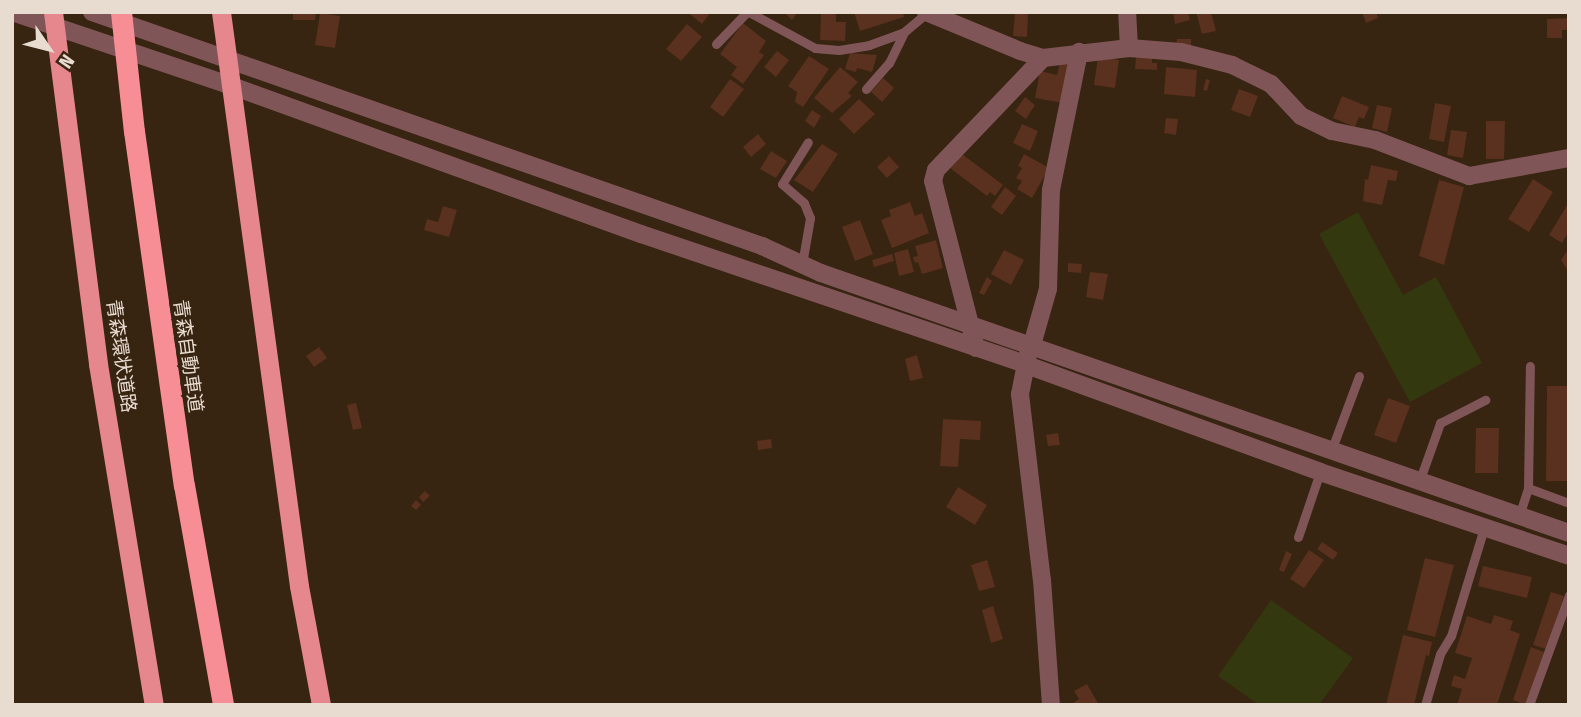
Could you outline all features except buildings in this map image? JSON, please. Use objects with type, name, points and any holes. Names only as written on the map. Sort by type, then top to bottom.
[{"type":"highway","name":"青森自動車道","points":[[121,12],[134,131],[184,485],[223,705]]},
{"type":"highway","points":[[221,12],[225,58],[245,181],[299,586],[321,705]]},
{"type":"highway","name":"青森環状道路","points":[[54,20],[98,364],[154,705]]},
{"type":"street","points":[[12,12],[54,20],[641,234],[1024,364],[1320,472],[1569,556]]},
{"type":"street","points":[[92,12],[762,246],[802,264],[1331,452],[1569,533]]},
{"type":"street","points":[[1127,12],[1129,48]]},
{"type":"street","points":[[927,13],[963,23],[1020,51],[1043,58],[1129,48],[1181,52],[1232,65],[1271,84],[1301,116],[1332,131],[1375,140],[1469,176],[1569,158]]},
{"type":"street","points":[[1051,705],[1042,580],[1020,394],[1024,364],[1048,289],[1051,190],[1079,52]]},
{"type":"street","points":[[976,348],[972,324],[933,181],[936,170],[1043,58]]},
{"type":"lane","points":[[716,44],[748,12],[815,48],[839,50],[869,45],[904,32],[927,13]]},
{"type":"lane","points":[[866,89],[889,63],[904,32]]},
{"type":"lane","points":[[802,264],[810,218],[804,203],[782,184],[808,142]]},
{"type":"lane","points":[[1519,516],[1528,488],[1530,366]]},
{"type":"lane","points":[[1331,452],[1359,376]]},
{"type":"lane","points":[[1419,482],[1440,424],[1485,400]]},
{"type":"lane","points":[[1298,537],[1320,472]]},
{"type":"lane","points":[[1528,488],[1569,503]]},
{"type":"lane","points":[[1425,705],[1440,654],[1451,636],[1484,528]]},
{"type":"lane","points":[[1530,705],[1569,594]]},
{"type":"green space","points":[[1358,212],[1403,295],[1436,277],[1482,363],[1410,402],[1319,234]]},
{"type":"green space","points":[[1271,600],[1353,658],[1319,705],[1259,705],[1218,676]]}]
